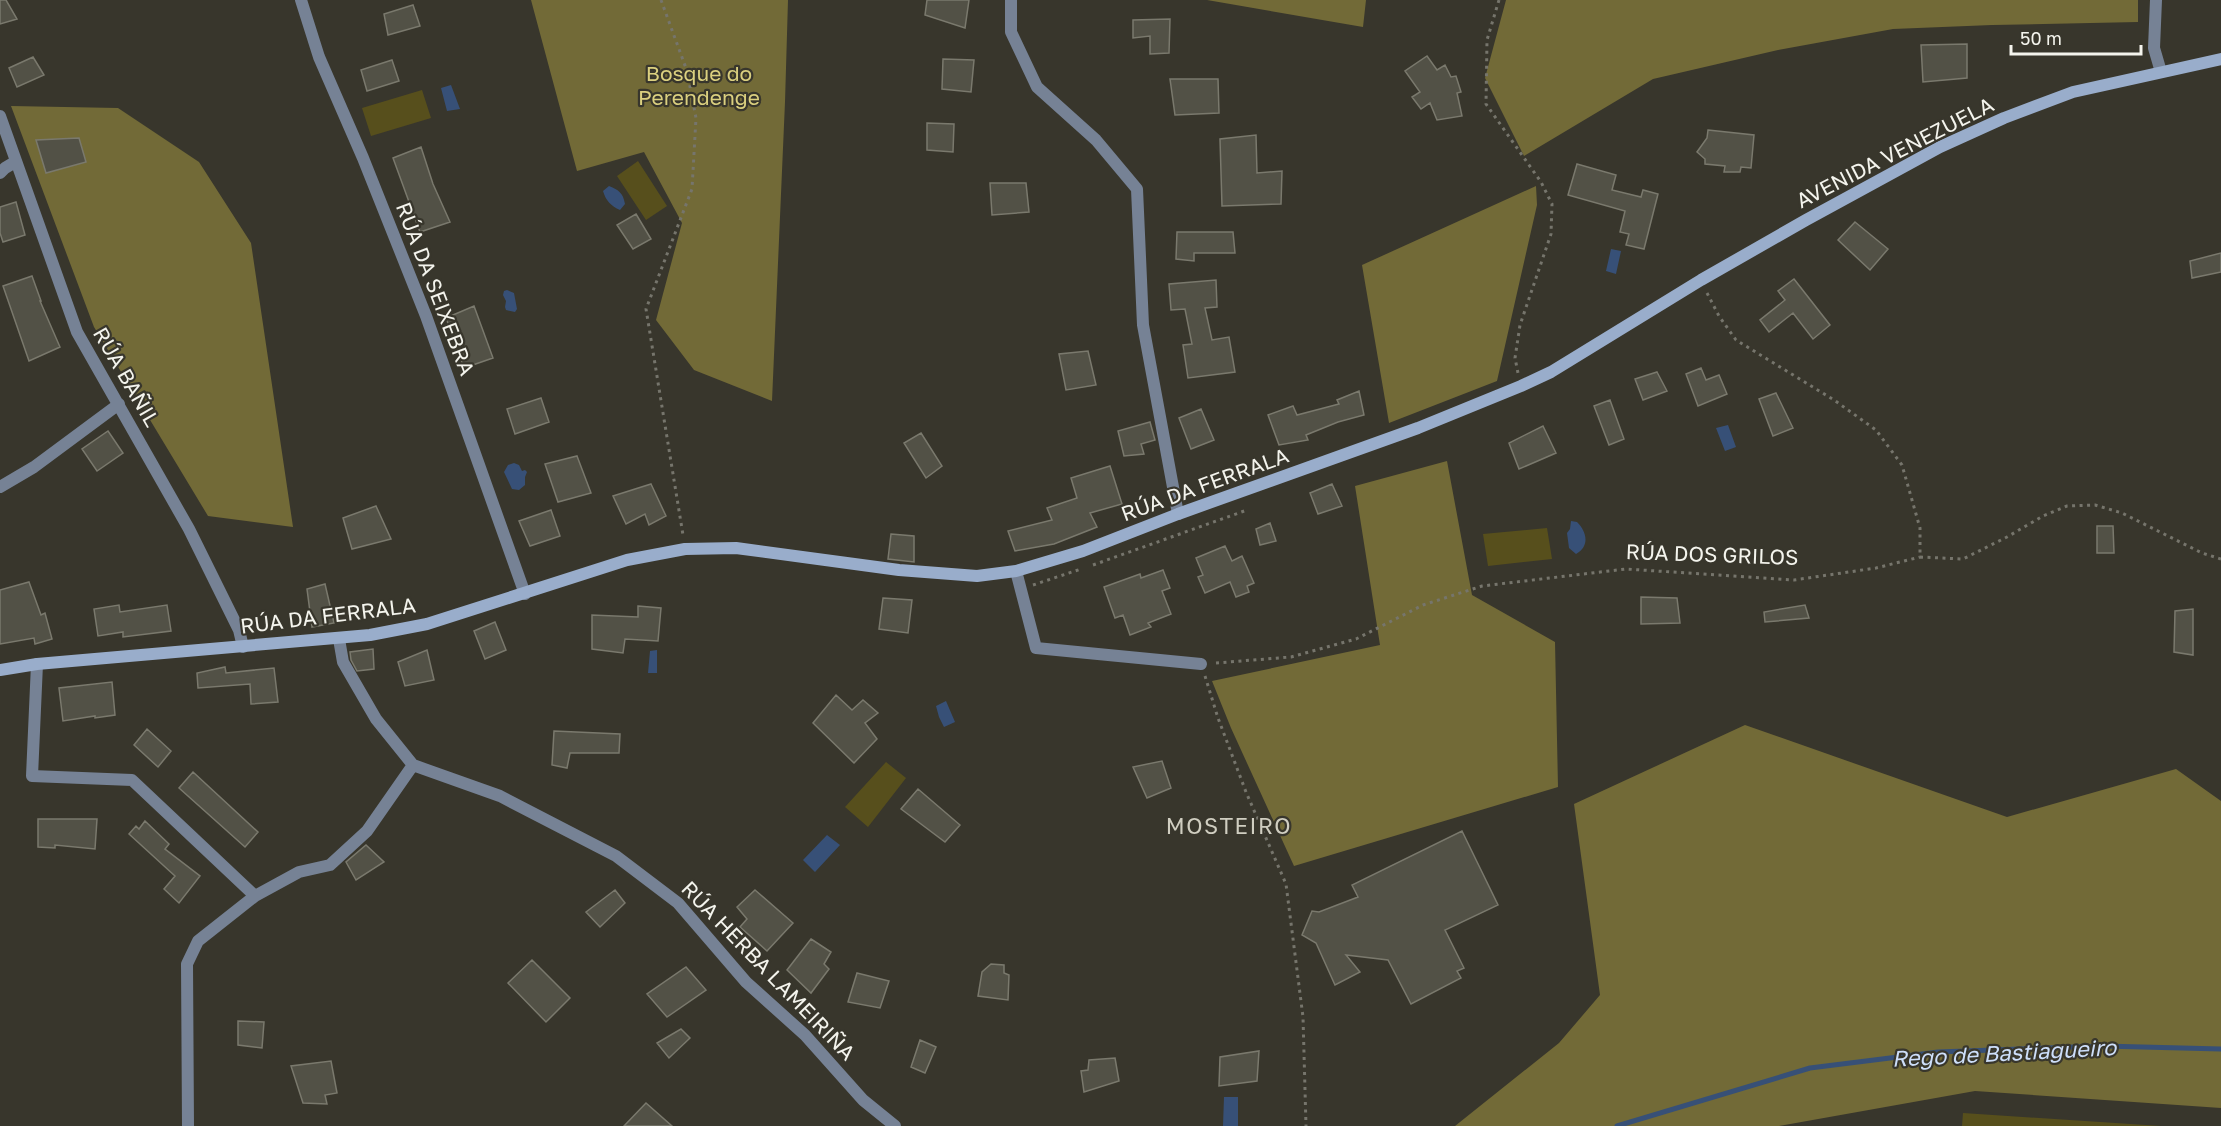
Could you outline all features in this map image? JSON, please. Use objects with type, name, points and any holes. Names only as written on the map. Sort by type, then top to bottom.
[{"type":"street","name":"RÚA DA SEIXEBRA","points":[[301,0],[319,57],[363,158],[426,316],[525,594]]},
{"type":"street","points":[[1011,0],[1011,32],[1036,87],[1096,140],[1137,189],[1143,325],[1178,514]]},
{"type":"street","points":[[2156,0],[2154,48],[2161,72]]},
{"type":"street","name":"AVENIDA VENEZUELA","points":[[1701,280],[1940,147],[1993,123],[2073,92],[2221,59]]},
{"type":"street","name":"RÚA BAÑIL","points":[[0,116],[76,332],[189,529],[239,630],[243,647]]},
{"type":"street","points":[[0,173],[15,162]]},
{"type":"street","name":"RÚA DA FERRALA","points":[[0,670],[37,664],[370,635],[427,624],[627,560],[685,549],[736,548],[899,570],[977,576],[1016,571],[1083,551],[1178,514],[1418,428],[1521,386],[1551,372],[1701,280]]},
{"type":"street","points":[[0,487],[34,467],[119,404]]},
{"type":"street","points":[[1016,571],[1036,648],[1201,664]]},
{"type":"street","points":[[188,1126],[187,964],[198,941],[255,896],[299,872],[330,865],[367,831],[413,765],[376,719],[343,662],[339,639]]},
{"type":"street","points":[[37,664],[32,776],[132,780],[255,896]]},
{"type":"street","name":"RÚA HERBA LAMEIRIÑA","points":[[413,765],[500,796],[616,856],[678,903],[746,982],[805,1035],[863,1100],[895,1126]]},
{"type":"path","points":[[661,0],[687,71],[696,118],[692,189],[646,309],[685,549]]},
{"type":"path","points":[[1499,0],[1487,40],[1486,104],[1541,182],[1552,204],[1551,234],[1520,325],[1515,357],[1521,386]]},
{"type":"path","points":[[1701,280],[1719,316],[1736,340],[1834,400],[1876,430],[1902,465],[1920,528],[1920,557]]},
{"type":"path","name":"RÚA DOS GRILOS","points":[[1201,664],[1292,657],[1356,639],[1424,605],[1482,586],[1626,569],[1794,580],[1876,568],[1920,557],[1963,559],[2067,506],[2095,505],[2122,513],[2192,548],[2221,559]]},
{"type":"path","points":[[1021,589],[1247,510]]},
{"type":"path","points":[[1201,664],[1218,718],[1246,792],[1286,884],[1302,1017],[1306,1126]]},
{"type":"shaded area","points":[[422,90],[431,118],[371,136],[362,108]]},
{"type":"shaded area","points":[[638,161],[667,206],[646,220],[617,176]]},
{"type":"shaded area","points":[[1547,528],[1552,559],[1488,566],[1483,534]]},
{"type":"shaded area","points":[[886,762],[906,778],[868,827],[845,807]]},
{"type":"shaded area","points":[[1963,1113],[2161,1126],[1962,1126]]},
{"type":"green space","name":"Bosque do Perendenge","points":[[531,0],[788,0],[772,401],[694,370],[656,320],[682,223],[644,152],[577,171]]},
{"type":"green space","points":[[1207,0],[1366,0],[1363,27]]},
{"type":"green space","points":[[1506,0],[2138,0],[2138,22],[1893,29],[1778,50],[1653,79],[1524,156],[1485,78]]},
{"type":"green space","points":[[11,106],[118,108],[199,162],[251,243],[293,527],[208,516],[94,327]]},
{"type":"green space","points":[[1536,186],[1537,205],[1497,381],[1389,423],[1362,265]]},
{"type":"green space","points":[[1447,461],[1472,595],[1555,642],[1558,787],[1294,866],[1212,681],[1380,645],[1355,486]]},
{"type":"green space","points":[[1745,725],[2007,817],[2176,769],[2221,801],[2221,1108],[1975,1091],[1779,1126],[1455,1126],[1559,1043],[1600,995],[1574,804]]},
{"type":"water","points":[[451,85],[460,109],[447,111],[441,88]]},
{"type":"water","points":[[609,186],[623,197],[625,204],[620,210],[609,203],[604,195],[603,191]]},
{"type":"water","points":[[1611,249],[1621,251],[1616,274],[1606,271]]},
{"type":"water","points":[[507,290],[514,293],[517,309],[515,312],[506,310],[503,295]]},
{"type":"water","points":[[1728,425],[1736,447],[1725,451],[1716,428]]},
{"type":"water","points":[[514,463],[519,465],[522,471],[527,472],[525,485],[519,490],[512,489],[504,472],[508,465]]},
{"type":"water","points":[[1571,521],[1577,522],[1586,539],[1583,547],[1576,554],[1569,548],[1567,533]]},
{"type":"water","points":[[657,650],[657,673],[648,673],[650,651]]},
{"type":"water","points":[[946,701],[955,722],[944,727],[936,706]]},
{"type":"water","points":[[827,835],[840,845],[815,872],[803,860]]},
{"type":"water","points":[[1224,1097],[1238,1097],[1238,1126],[1223,1126]]},
{"type":"building","points":[[0,0],[6,0],[17,19],[0,24]]},
{"type":"building","points":[[927,0],[969,0],[965,28],[925,15]]},
{"type":"building","points":[[413,5],[420,26],[388,35],[384,14]]},
{"type":"building","points":[[1170,19],[1169,53],[1150,54],[1150,36],[1133,38],[1133,20]]},
{"type":"building","points":[[1967,44],[1967,78],[1923,82],[1921,45]]},
{"type":"building","points":[[1427,56],[1437,70],[1445,65],[1451,77],[1456,76],[1461,92],[1457,93],[1462,116],[1437,120],[1430,103],[1421,109],[1412,97],[1420,92],[1405,71]]},
{"type":"building","points":[[33,57],[44,75],[17,87],[9,68]]},
{"type":"building","points":[[943,59],[974,60],[971,92],[942,89]]},
{"type":"building","points":[[392,60],[399,81],[367,91],[361,70]]},
{"type":"building","points":[[1170,79],[1218,79],[1219,113],[1175,115]]},
{"type":"building","points":[[927,123],[954,124],[953,152],[927,150]]},
{"type":"building","points":[[1708,130],[1754,135],[1751,168],[1741,167],[1740,172],[1724,172],[1725,166],[1705,164],[1705,159],[1697,152],[1707,138]]},
{"type":"building","points":[[1256,135],[1257,173],[1282,171],[1281,204],[1222,206],[1220,139]]},
{"type":"building","points":[[79,138],[86,162],[46,173],[36,140]]},
{"type":"building","points":[[421,147],[433,184],[450,222],[420,232],[393,158]]},
{"type":"building","points":[[1577,164],[1616,175],[1612,190],[1641,197],[1643,190],[1658,194],[1644,249],[1626,245],[1629,234],[1620,232],[1625,211],[1568,195]]},
{"type":"building","points":[[990,183],[1026,183],[1029,212],[992,215]]},
{"type":"building","points":[[16,202],[25,235],[3,242],[0,233],[0,207]]},
{"type":"building","points":[[636,214],[651,239],[633,249],[617,225]]},
{"type":"building","points":[[1855,222],[1888,249],[1870,270],[1838,240]]},
{"type":"building","points":[[1177,232],[1233,232],[1235,253],[1194,253],[1194,261],[1176,259]]},
{"type":"building","points":[[2221,253],[2221,272],[2192,278],[2190,261]]},
{"type":"building","points":[[32,276],[60,347],[29,361],[3,286]]},
{"type":"building","points":[[1794,279],[1830,325],[1813,339],[1793,313],[1769,332],[1760,320],[1785,300],[1778,291]]},
{"type":"building","points":[[1216,280],[1217,307],[1205,308],[1212,340],[1229,337],[1235,372],[1188,378],[1183,345],[1192,344],[1185,309],[1171,310],[1169,284]]},
{"type":"building","points":[[474,306],[493,358],[464,368],[446,318]]},
{"type":"building","points":[[1088,351],[1096,385],[1066,390],[1059,354]]},
{"type":"building","points":[[1701,368],[1706,380],[1719,375],[1727,394],[1698,406],[1686,374]]},
{"type":"building","points":[[1657,372],[1667,391],[1643,400],[1635,379]]},
{"type":"building","points":[[1359,391],[1364,415],[1338,422],[1306,435],[1308,440],[1279,445],[1268,415],[1293,406],[1297,415],[1339,404],[1337,400]]},
{"type":"building","points":[[1776,393],[1793,428],[1773,436],[1759,399]]},
{"type":"building","points":[[541,398],[549,422],[515,434],[507,409]]},
{"type":"building","points":[[1610,400],[1624,439],[1609,445],[1594,406]]},
{"type":"building","points":[[1201,409],[1214,440],[1191,449],[1179,418]]},
{"type":"building","points":[[1150,422],[1155,440],[1141,444],[1144,454],[1124,456],[1118,431]]},
{"type":"building","points":[[1543,426],[1556,453],[1519,469],[1509,443]]},
{"type":"building","points":[[108,431],[123,453],[97,471],[82,449]]},
{"type":"building","points":[[921,433],[942,466],[926,478],[904,443]]},
{"type":"building","points":[[577,456],[591,493],[558,502],[545,464]]},
{"type":"building","points":[[1110,466],[1122,504],[1090,513],[1097,527],[1054,544],[1015,551],[1008,531],[1052,520],[1047,508],[1077,498],[1071,478]]},
{"type":"building","points":[[651,484],[666,516],[649,525],[645,514],[626,524],[613,496]]},
{"type":"building","points":[[1332,484],[1342,506],[1318,514],[1310,493]]},
{"type":"building","points":[[376,506],[391,539],[352,549],[343,518]]},
{"type":"building","points":[[551,510],[560,536],[530,546],[519,521]]},
{"type":"building","points":[[1270,523],[1276,541],[1260,545],[1256,529]]},
{"type":"building","points":[[2097,526],[2113,526],[2114,553],[2097,553]]},
{"type":"building","points":[[891,534],[914,536],[914,562],[888,559]]},
{"type":"building","points":[[1225,546],[1232,561],[1242,556],[1254,583],[1247,586],[1249,592],[1236,597],[1230,582],[1205,593],[1198,577],[1203,575],[1196,558]]},
{"type":"building","points":[[1163,570],[1170,588],[1162,591],[1171,614],[1148,623],[1151,627],[1130,635],[1123,615],[1115,618],[1104,587],[1140,574],[1141,578]]},
{"type":"building","points":[[29,582],[41,615],[45,613],[52,639],[35,644],[34,638],[0,644],[0,590]]},
{"type":"building","points":[[325,584],[334,623],[312,627],[307,589]]},
{"type":"building","points":[[1641,597],[1677,598],[1680,623],[1641,624]]},
{"type":"building","points":[[883,598],[912,600],[908,633],[879,629]]},
{"type":"building","points":[[119,605],[120,612],[167,605],[171,631],[123,637],[123,632],[98,636],[94,609]]},
{"type":"building","points":[[1805,605],[1809,618],[1765,622],[1764,612]]},
{"type":"building","points":[[638,606],[661,608],[658,641],[625,639],[623,653],[592,649],[592,615],[638,617]]},
{"type":"building","points":[[2193,609],[2193,655],[2174,652],[2175,611]]},
{"type":"building","points":[[495,622],[506,650],[485,659],[474,631]]},
{"type":"building","points":[[373,649],[374,669],[357,671],[351,660],[350,652]]},
{"type":"building","points":[[427,650],[434,680],[405,686],[398,662]]},
{"type":"building","points":[[225,667],[226,673],[274,668],[278,702],[251,704],[250,684],[198,688],[197,673]]},
{"type":"building","points":[[112,682],[115,715],[63,721],[59,688]]},
{"type":"building","points":[[836,695],[852,710],[863,700],[878,713],[865,723],[877,739],[854,763],[813,723]]},
{"type":"building","points":[[147,729],[171,751],[158,767],[134,745]]},
{"type":"building","points":[[554,731],[620,734],[619,753],[570,753],[567,768],[552,765]]},
{"type":"building","points":[[1162,761],[1171,788],[1147,798],[1133,767]]},
{"type":"building","points":[[193,772],[258,832],[245,847],[179,788]]},
{"type":"building","points":[[918,789],[960,825],[945,842],[901,809]]},
{"type":"building","points":[[38,819],[97,819],[95,849],[55,845],[55,848],[38,847]]},
{"type":"building","points":[[145,821],[169,844],[165,849],[200,876],[179,903],[164,889],[175,876],[129,834],[136,826],[139,829]]},
{"type":"building","points":[[1462,831],[1498,905],[1445,930],[1464,968],[1457,971],[1461,978],[1411,1004],[1388,960],[1346,955],[1360,972],[1335,985],[1316,943],[1302,935],[1312,911],[1319,912],[1358,897],[1352,885]]},
{"type":"building","points":[[366,845],[384,862],[356,880],[346,862]]},
{"type":"building","points":[[615,890],[625,903],[600,927],[586,912]]},
{"type":"building","points":[[755,890],[793,923],[767,951],[740,927],[747,919],[737,907]]},
{"type":"building","points":[[811,939],[831,952],[824,964],[829,969],[811,993],[787,970]]},
{"type":"building","points":[[532,960],[570,998],[546,1022],[508,983]]},
{"type":"building","points":[[991,964],[1004,965],[1004,973],[1009,975],[1008,1000],[978,996],[982,972]]},
{"type":"building","points":[[686,967],[706,990],[667,1017],[647,994]]},
{"type":"building","points":[[857,973],[889,981],[880,1008],[848,1002]]},
{"type":"building","points":[[238,1021],[264,1022],[262,1048],[238,1045]]},
{"type":"building","points":[[681,1029],[690,1038],[669,1058],[657,1043]]},
{"type":"building","points":[[920,1040],[936,1047],[925,1073],[911,1067]]},
{"type":"building","points":[[1259,1051],[1257,1081],[1219,1086],[1220,1057]]},
{"type":"building","points":[[1115,1058],[1119,1081],[1084,1092],[1081,1071],[1088,1070],[1089,1060]]},
{"type":"building","points":[[331,1061],[337,1093],[325,1095],[327,1104],[303,1103],[291,1066]]},
{"type":"building","points":[[646,1103],[672,1126],[624,1126]]},
{"type":"waterway","name":"Rego de Bastiagueiro","points":[[1617,1126],[1810,1068],[1938,1052],[2103,1046],[2221,1049]]},
{"type":"district","name":"MOSTEIRO","points":[[1229,826]]}]
